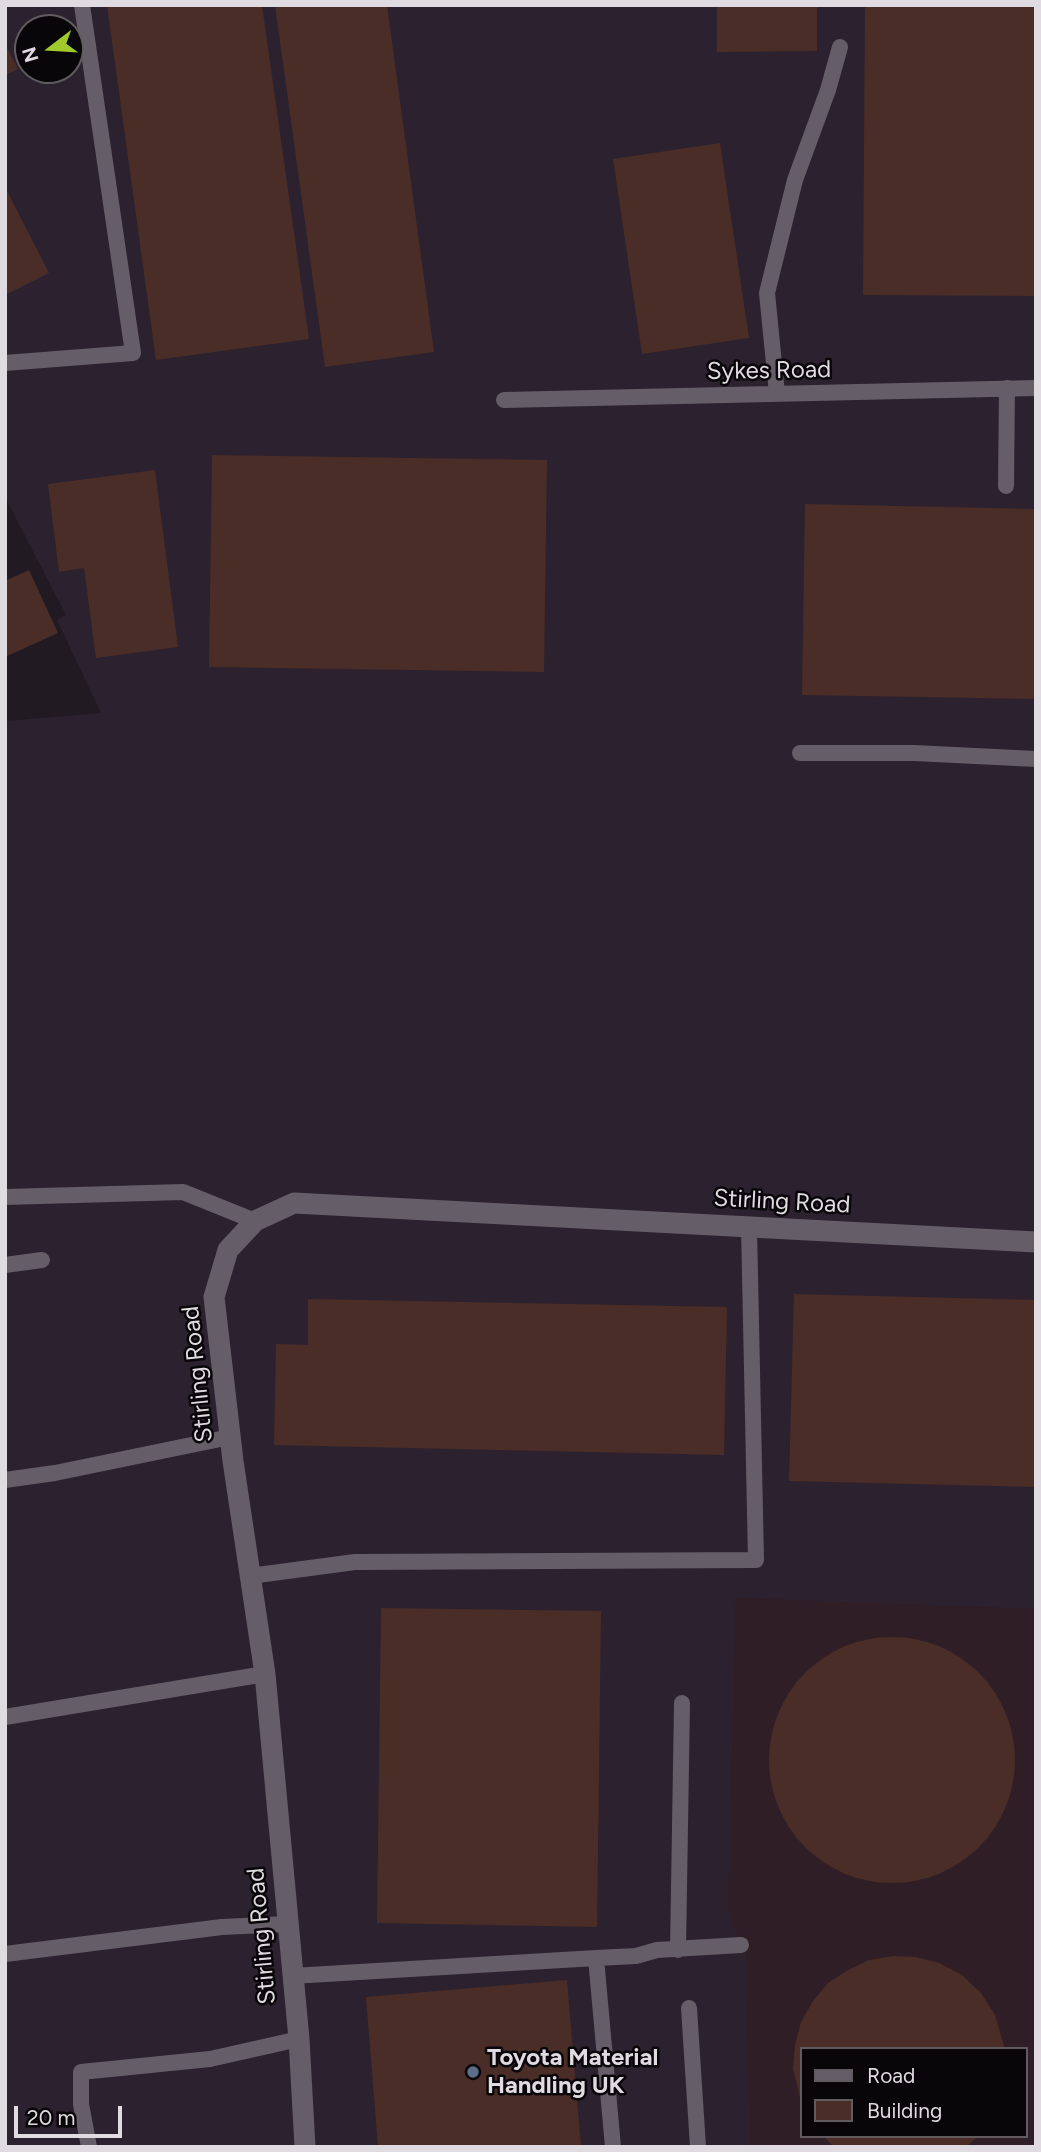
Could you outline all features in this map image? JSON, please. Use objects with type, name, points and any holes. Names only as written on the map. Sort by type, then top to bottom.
[{"type":"street","name":"Stirling Road","points":[[305,2147],[299,2039],[265,1674],[230,1437],[214,1297],[228,1250],[255,1220],[294,1203],[1036,1242]]},
{"type":"lane","points":[[5,363],[133,353],[82,5]]},
{"type":"lane","points":[[777,394],[767,293],[795,180],[828,90],[840,47]]},
{"type":"lane","points":[[1006,486],[1007,388]]},
{"type":"lane","name":"Sykes Road","points":[[504,400],[1036,388]]},
{"type":"lane","points":[[800,753],[914,753],[1036,759]]},
{"type":"lane","points":[[5,1197],[183,1192],[255,1220]]},
{"type":"lane","points":[[250,1576],[355,1562],[756,1560],[750,1227]]},
{"type":"lane","points":[[5,1265],[42,1260]]},
{"type":"lane","points":[[5,1480],[55,1473],[230,1437]]},
{"type":"lane","points":[[5,1717],[265,1674]]},
{"type":"lane","points":[[678,1950],[682,1703]]},
{"type":"lane","points":[[5,1954],[222,1927],[287,1924]]},
{"type":"lane","points":[[292,1976],[636,1956],[657,1950],[741,1945]]},
{"type":"lane","points":[[596,1958],[613,2147]]},
{"type":"lane","points":[[689,2008],[698,2147]]},
{"type":"lane","points":[[89,2147],[81,2104],[82,2072],[211,2059],[299,2039]]},
{"type":"shaded area","points":[[5,5],[1036,5],[1036,2147],[5,2147],[5,721],[101,713],[57,620],[66,615],[5,497]]},
{"type":"shaded area","points":[[736,1598],[1036,1609],[1036,2147],[750,2147],[746,1958],[728,1911]]},
{"type":"building","points":[[107,5],[262,5],[309,339],[156,360]]},
{"type":"building","points":[[275,5],[387,5],[434,352],[325,367]]},
{"type":"building","points":[[717,5],[817,5],[817,51],[717,52]]},
{"type":"building","points":[[865,5],[1036,5],[1036,296],[863,295]]},
{"type":"building","points":[[5,44],[14,61],[14,71],[5,75]]},
{"type":"building","points":[[720,143],[749,338],[642,354],[613,159]]},
{"type":"building","points":[[5,187],[49,273],[5,295]]},
{"type":"building","points":[[212,455],[547,460],[544,672],[209,667]]},
{"type":"building","points":[[155,470],[178,647],[96,658],[84,568],[59,572],[48,484]]},
{"type":"building","points":[[805,504],[1036,509],[1036,699],[802,695]]},
{"type":"building","points":[[29,570],[58,633],[5,657],[5,581]]},
{"type":"building","points":[[794,1294],[1036,1300],[1036,1487],[789,1481]]},
{"type":"building","points":[[308,1299],[727,1307],[724,1455],[274,1445],[276,1344],[308,1345]]},
{"type":"building","points":[[381,1608],[601,1611],[597,1927],[377,1923]]},
{"type":"building","points":[[904,1637],[928,1642],[950,1651],[979,1673],[995,1691],[1006,1713],[1013,1736],[1013,1784],[1006,1807],[995,1829],[979,1847],[961,1863],[928,1878],[904,1883],[880,1883],[856,1878],[823,1863],[789,1829],[771,1784],[769,1748],[774,1724],[789,1691],[823,1657],[868,1639]]},
{"type":"building","points":[[893,1956],[916,1957],[939,1963],[962,1975],[981,1993],[995,2015],[1004,2047],[800,2047],[800,2097],[793,2069],[801,2022],[828,1983],[869,1960]]},
{"type":"building","name":"Toyota Material Handling UK","points":[[567,1980],[581,2147],[378,2147],[366,1997]]},
{"type":"building","points":[[825,2138],[976,2138],[966,2147],[834,2147]]},
{"type":"place","name":"Toyota Material Handling UK","points":[[473,2072]]}]
